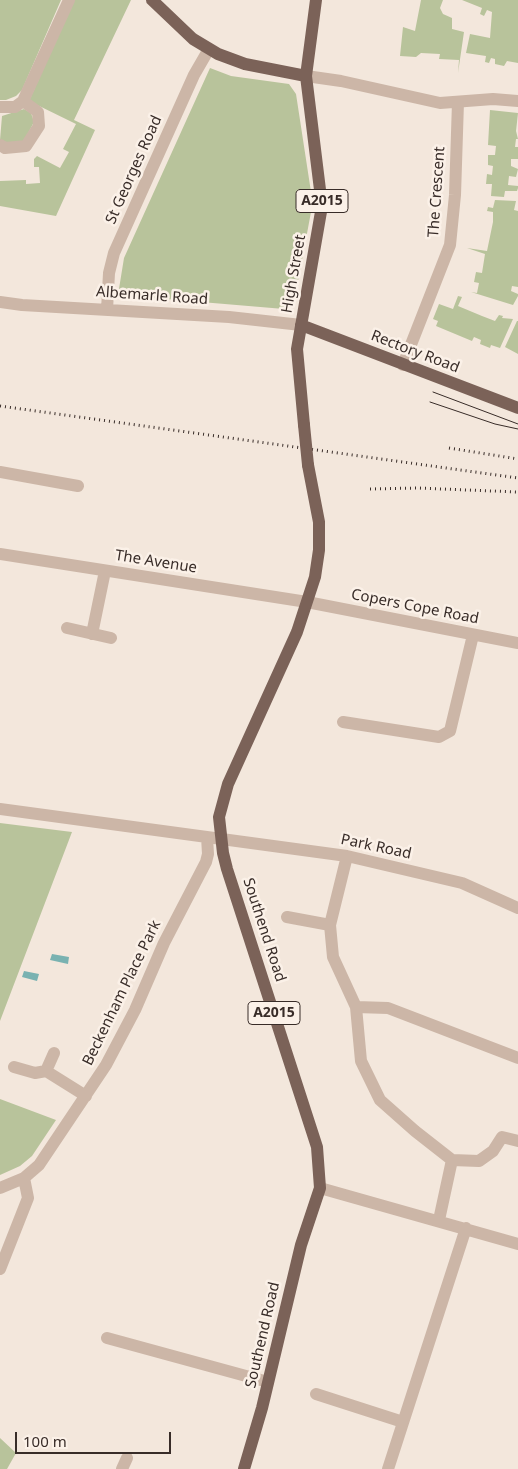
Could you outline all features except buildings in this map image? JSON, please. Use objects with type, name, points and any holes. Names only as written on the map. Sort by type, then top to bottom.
[{"type":"main road","points":[[152,0],[186,33],[209,49],[245,64],[306,76]]},
{"type":"main road","name":"High Street","points":[[308,465],[298,357],[301,325],[322,206],[306,76],[316,0]]},
{"type":"main road","name":"Rectory Road","points":[[301,325],[518,408]]},
{"type":"main road","name":"Southend Road","points":[[244,1469],[251,1450],[300,1252],[320,1188],[317,1147],[234,890],[221,839],[219,812],[228,784],[272,691],[315,577],[319,545],[319,522],[308,465]]},
{"type":"street","points":[[0,108],[15,107],[23,101],[69,0]]},
{"type":"street","name":"St Georges Road","points":[[107,310],[109,273],[114,253],[194,74],[209,49]]},
{"type":"street","points":[[306,76],[341,81],[440,103],[493,99],[518,102]]},
{"type":"street","points":[[0,145],[5,148],[26,146],[39,126],[38,112],[23,101]]},
{"type":"street","name":"The Crescent","points":[[403,365],[443,268],[452,234],[458,102]]},
{"type":"street","name":"Albemarle Road","points":[[0,302],[229,317],[301,325]]},
{"type":"street","points":[[0,472],[78,486]]},
{"type":"street","name":"The Avenue","points":[[0,554],[307,602]]},
{"type":"street","points":[[92,634],[105,571]]},
{"type":"street","name":"Copers Cope Road","points":[[307,602],[518,643]]},
{"type":"street","points":[[67,628],[111,638]]},
{"type":"street","points":[[343,722],[439,737],[450,731],[473,635]]},
{"type":"street","name":"Park Road","points":[[0,809],[347,856],[462,883],[518,908]]},
{"type":"street","name":"Beckenham Place Park","points":[[0,1188],[24,1178],[46,1156],[119,1042],[164,943],[206,862],[208,854],[207,837]]},
{"type":"street","points":[[347,856],[330,925],[333,957],[356,1006],[361,1061],[380,1100],[452,1160],[479,1161],[493,1151],[502,1137],[518,1141]]},
{"type":"street","points":[[288,917],[330,925]]},
{"type":"street","points":[[356,1006],[388,1008],[518,1058]]},
{"type":"street","points":[[46,1071],[54,1053]]},
{"type":"street","points":[[14,1067],[35,1073],[46,1071],[86,1096]]},
{"type":"street","points":[[439,1220],[452,1160]]},
{"type":"street","points":[[0,1269],[28,1198],[24,1178]]},
{"type":"street","points":[[320,1188],[439,1220],[518,1244]]},
{"type":"street","points":[[388,1469],[466,1228]]},
{"type":"street","points":[[106,1338],[268,1382]]},
{"type":"street","points":[[316,1394],[403,1422]]},
{"type":"green space","points":[[0,0],[61,0],[22,90],[16,96],[6,100],[0,100]]},
{"type":"green space","points":[[74,0],[131,0],[74,120],[95,130],[56,216],[0,206],[0,181],[26,180],[26,184],[40,183],[39,167],[34,167],[34,159],[37,156],[60,168],[69,152],[63,149],[76,124],[29,101]]},
{"type":"green space","points":[[421,0],[443,0],[440,8],[443,14],[452,18],[452,29],[464,32],[458,73],[459,60],[439,59],[440,54],[421,53],[416,57],[400,56],[403,27],[415,31]]},
{"type":"green space","points":[[462,0],[518,0],[518,63],[507,61],[504,66],[495,64],[495,59],[491,58],[489,63],[485,62],[486,56],[466,53],[470,34],[490,38],[492,12],[487,10],[484,16],[480,14],[482,8]]},
{"type":"green space","points":[[210,68],[231,76],[289,84],[296,94],[311,192],[311,212],[294,303],[289,308],[118,295],[124,258]]},
{"type":"green space","points":[[24,109],[31,113],[34,122],[24,141],[4,143],[0,140],[2,116]]},
{"type":"green space","points":[[490,110],[518,113],[516,131],[518,139],[516,139],[515,147],[518,147],[518,159],[511,159],[511,166],[518,169],[516,177],[509,176],[508,185],[518,186],[518,188],[517,191],[505,191],[504,197],[491,196],[492,184],[486,184],[487,174],[492,175],[493,166],[488,165],[488,155],[495,155],[496,146],[488,145]]},
{"type":"green space","points":[[495,200],[516,201],[514,210],[518,211],[518,287],[512,286],[511,291],[518,294],[518,296],[513,305],[471,292],[477,293],[479,283],[474,282],[476,272],[482,273],[485,254],[467,248],[487,251],[493,222],[493,212],[487,211],[488,207],[493,208]]},
{"type":"green space","points":[[458,296],[462,297],[458,306],[495,321],[499,315],[503,316],[502,318],[513,319],[500,348],[491,345],[490,348],[480,344],[481,340],[474,337],[472,341],[436,326],[438,321],[433,319],[439,304],[453,309]]},
{"type":"green space","points":[[518,321],[518,354],[505,347]]},
{"type":"green space","points":[[0,823],[72,832],[0,1021]]},
{"type":"green space","points":[[0,1099],[56,1120],[32,1156],[20,1166],[0,1175]]},
{"type":"green space","points":[[0,1438],[16,1453],[7,1469],[0,1469]]},
{"type":"water","points":[[52,954],[69,957],[68,964],[50,960]]},
{"type":"water","points":[[24,971],[39,974],[37,981],[22,977]]},
{"type":"tram line","points":[[433,392],[518,424]]},
{"type":"tram line","points":[[430,402],[495,424],[518,429]]},
{"type":"railway","points":[[0,406],[518,478]]},
{"type":"railway","points":[[449,448],[518,459]]},
{"type":"railway","points":[[370,489],[417,488],[518,492]]}]
